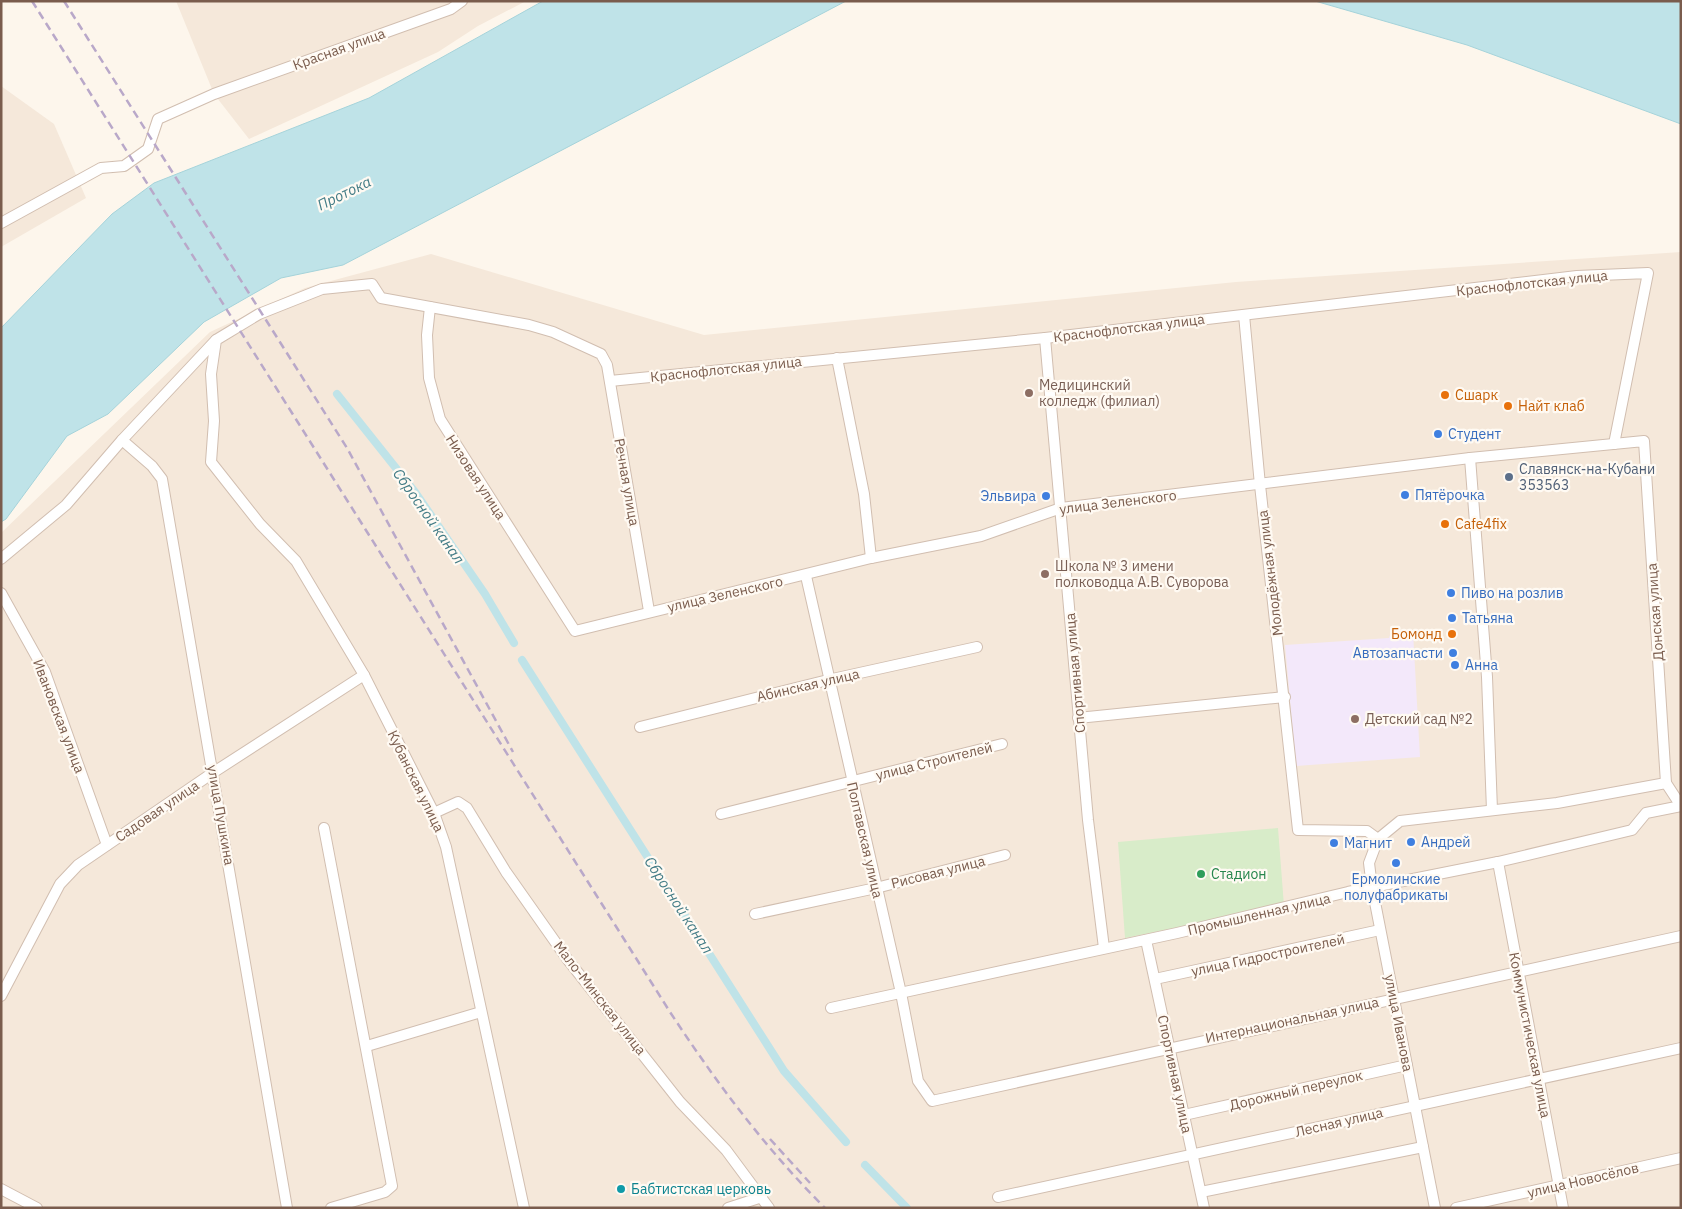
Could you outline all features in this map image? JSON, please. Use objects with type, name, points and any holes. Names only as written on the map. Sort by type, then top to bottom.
[{"type":"street","name":"Красная улица","points":[[1,222],[101,168],[124,166],[148,149],[158,119],[214,94],[452,9],[462,1]]},
{"type":"street","name":"Краснофлотская улица","points":[[610,381],[1045,338],[1577,276],[1648,273],[1614,444]]},
{"type":"street","points":[[1,558],[66,505],[122,440],[216,340],[259,314],[322,289],[372,284],[381,298],[430,307]]},
{"type":"street","name":"Речная улица","points":[[430,307],[537,327],[553,332],[601,354],[607,364],[650,612]]},
{"type":"street","name":"Низовая улица","points":[[430,307],[426,335],[429,378],[440,419],[575,631]]},
{"type":"street","name":"Молодёжная улица","points":[[1244,315],[1260,485],[1298,830],[1366,831],[1378,839]]},
{"type":"street","name":"Спортивная улица","points":[[1045,338],[1078,718],[1088,820],[1104,948]]},
{"type":"street","name":"Кубанская улица","points":[[216,340],[211,374],[214,421],[211,462],[260,524],[296,561],[364,675],[434,813],[446,848],[524,1208]]},
{"type":"street","points":[[837,358],[864,494],[872,558]]},
{"type":"street","name":"улица Пушкина","points":[[122,440],[152,466],[162,480],[288,1208]]},
{"type":"street","name":"улица Зеленского","points":[[575,631],[806,576],[872,558],[981,536],[1061,508],[1470,458],[1644,441]]},
{"type":"street","name":"Донская улица","points":[[1644,441],[1666,783]]},
{"type":"street","points":[[1470,458],[1487,677],[1492,810]]},
{"type":"street","name":"Полтавская улица","points":[[806,576],[851,781],[901,993],[918,1081],[932,1101]]},
{"type":"street","name":"Ивановская улица","points":[[1,593],[45,672],[107,845]]},
{"type":"street","name":"Абинская улица","points":[[640,726],[828,680],[977,647]]},
{"type":"street","name":"Садовая улица","points":[[1,996],[60,884],[78,865],[214,772],[364,675]]},
{"type":"street","points":[[1078,718],[1284,697]]},
{"type":"street","name":"улица Строителей","points":[[721,814],[1002,744]]},
{"type":"street","points":[[1378,839],[1400,821],[1557,802],[1666,783]]},
{"type":"street","name":"Промышленная улица","points":[[831,1008],[1146,940],[1372,887],[1498,862],[1632,830],[1646,814],[1681,806],[1666,783]]},
{"type":"street","name":"Мало-Минская улица","points":[[434,813],[458,802],[468,808],[506,872],[568,960],[680,1102],[726,1150],[769,1208]]},
{"type":"street","points":[[324,828],[367,1046],[392,1186],[385,1192],[331,1208]]},
{"type":"street","name":"улица Иванова","points":[[1378,839],[1369,863],[1372,887],[1435,1208]]},
{"type":"street","name":"Рисовая улица","points":[[755,914],[876,888],[1005,855]]},
{"type":"street","name":"Коммунистическая улица","points":[[1498,862],[1564,1208]]},
{"type":"street","name":"улица Гидростроителей","points":[[1155,979],[1380,930]]},
{"type":"street","name":"Интернациональная улица","points":[[932,1101],[1394,997],[1681,936]]},
{"type":"street","name":"Спортивная улица","points":[[1146,940],[1204,1208]]},
{"type":"street","points":[[367,1046],[481,1012]]},
{"type":"street","name":"Лесная улица","points":[[998,1197],[1539,1077],[1681,1048]]},
{"type":"street","name":"Дорожный переулок","points":[[1184,1115],[1407,1065]]},
{"type":"street","points":[[1201,1192],[1423,1147]]},
{"type":"street","name":"улица Новосёлов","points":[[1456,1208],[1681,1158]]},
{"type":"street","points":[[1,1189],[37,1208]]},
{"type":"street","points":[[728,1208],[762,1197]]},
{"type":"shaded area","points":[[176,1],[526,1],[478,26],[438,52],[249,139],[214,94]]},
{"type":"shaded area","points":[[1,86],[54,124],[86,198],[1,247]]},
{"type":"shaded area","points":[[1681,252],[1681,1208],[1,1208],[1,533],[210,332],[305,288],[431,254],[704,335],[1236,282]]},
{"type":"shaded area","name":"Детский сад №2","points":[[1413,632],[1420,757],[1296,766],[1285,645],[1389,638],[1390,635]]},
{"type":"green space","name":"Стадион","points":[[1278,828],[1284,906],[1125,938],[1118,842]]},
{"type":"water","name":"Протока","points":[[543,1],[846,1],[343,265],[281,278],[204,322],[108,414],[67,436],[6,519],[1,522],[1,328],[112,214],[154,183],[369,98]]},
{"type":"water","points":[[1315,1],[1681,1],[1681,124],[1467,45]]},
{"type":"waterway","name":"Сбросной канал","points":[[337,394],[415,492],[485,594],[514,643]]},
{"type":"waterway","name":"Сбросной канал","points":[[522,660],[784,1071],[846,1142]]},
{"type":"waterway","name":"Сбросной канал","points":[[865,1165],[907,1208]]},
{"type":"railway","points":[[32,1],[670,1012],[742,1114],[782,1162],[825,1208]]},
{"type":"railway","points":[[64,1],[347,448],[513,752]]},
{"type":"railway","points":[[770,1139],[810,1183]]},
{"type":"place","name":"Медицинский колледж (филиал)","points":[[1029,393]]},
{"type":"place","name":"Сшарк","points":[[1445,395]]},
{"type":"place","name":"Найт клаб","points":[[1508,406]]},
{"type":"place","name":"Студент","points":[[1438,434]]},
{"type":"place","name":"Славянск-на-Кубани 353563","points":[[1509,477]]},
{"type":"place","name":"Пятёрочка","points":[[1405,495]]},
{"type":"place","name":"Эльвира","points":[[1046,496]]},
{"type":"place","name":"Cafe4fix","points":[[1445,524]]},
{"type":"place","name":"Школа № 3 имени полководца А.В. Суворова","points":[[1045,574]]},
{"type":"place","name":"Пиво на розлив","points":[[1451,593]]},
{"type":"place","name":"Татьяна","points":[[1452,618]]},
{"type":"place","name":"Бомонд","points":[[1452,634]]},
{"type":"place","name":"Автозапчасти","points":[[1453,653]]},
{"type":"place","name":"Анна","points":[[1455,665]]},
{"type":"place","name":"Детский сад №2","points":[[1355,719]]},
{"type":"place","name":"Андрей","points":[[1411,842]]},
{"type":"place","name":"Магнит","points":[[1334,843]]},
{"type":"place","name":"Ермолинские полуфабрикаты","points":[[1396,863]]},
{"type":"place","name":"Стадион","points":[[1201,874]]},
{"type":"place","name":"Бабтистская церковь","points":[[621,1189]]}]
